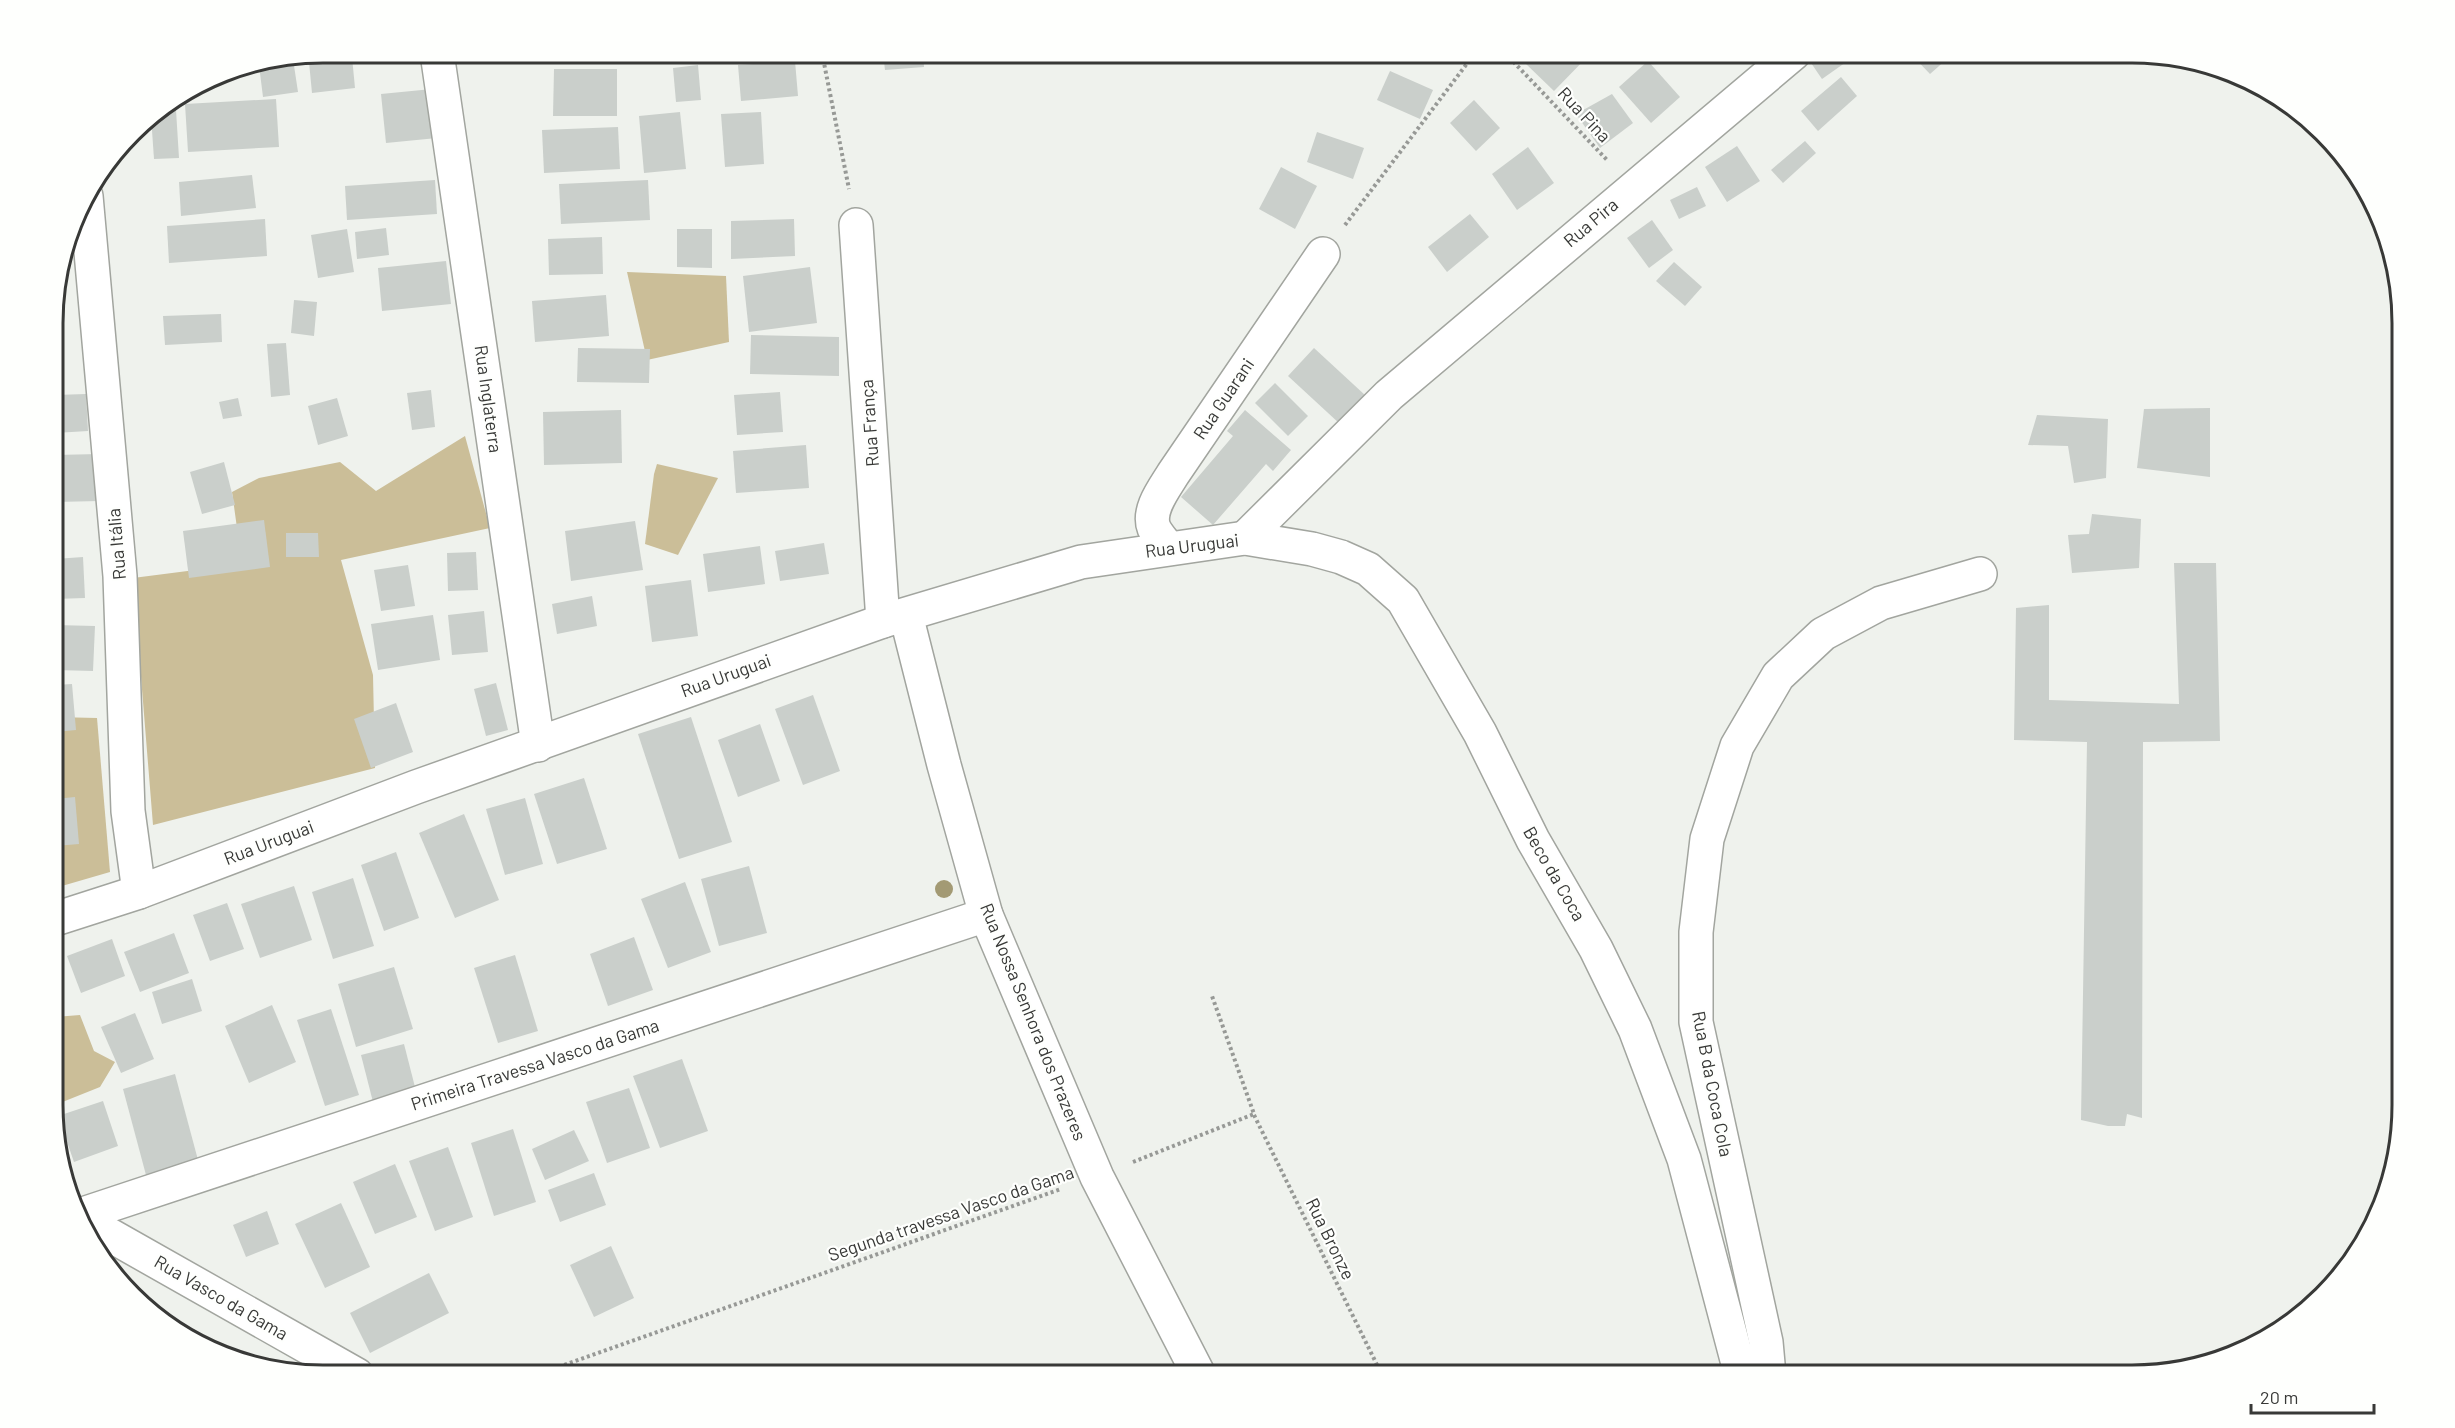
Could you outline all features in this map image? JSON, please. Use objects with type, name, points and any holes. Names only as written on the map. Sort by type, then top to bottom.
[{"type":"street","name":"Rua Inglaterra","points":[[439,63],[538,745]]},
{"type":"street","name":"Rua Pira","points":[[1245,538],[1389,394],[1781,63]]},
{"type":"street","name":"Rua Itália","points":[[88,214],[120,576],[128,811],[139,892]]},
{"type":"street","name":"Rua França","points":[[856,225],[894,618]]},
{"type":"street","name":"Rua Guarani","points":[[1168,548],[1154,527],[1154,511],[1158,499],[1323,255]]},
{"type":"street","name":"Rua Uruguai","points":[[63,916],[139,892],[416,787],[894,618],[1081,562],[1245,538],[1312,549],[1341,557],[1368,569],[1403,600]]},
{"type":"street","name":"Rua B da Coca Cola","points":[[1768,1365],[1766,1342],[1696,1022],[1696,932],[1707,839],[1737,746],[1778,676],[1823,634],[1881,603],[1980,574]]},
{"type":"street","name":"Beco da Coca","points":[[1403,600],[1480,733],[1533,840],[1596,949],[1635,1029],[1684,1159],[1738,1365]]},
{"type":"street","name":"Rua Nossa Senhora dos Prazeres","points":[[894,618],[944,765],[986,915],[1097,1177],[1194,1365]]},
{"type":"street","name":"Primeira Travessa Vasco da Gama","points":[[87,1213],[986,915]]},
{"type":"street","name":"Rua Vasco da Gama","points":[[93,1226],[338,1365]]},
{"type":"path","points":[[824,63],[856,225]]},
{"type":"path","points":[[1323,255],[1467,63]]},
{"type":"path","name":"Rua Pina","points":[[1515,63],[1633,188]]},
{"type":"path","points":[[1212,996],[1254,1114]]},
{"type":"path","name":"Segunda travessa Vasco da Gama","points":[[567,1365],[1097,1177],[1254,1114]]},
{"type":"path","name":"Rua Bronze","points":[[1254,1114],[1377,1365]]},
{"type":"shaded area","points":[[627,272],[726,276],[729,342],[647,360]]},
{"type":"shaded area","points":[[465,436],[490,528],[341,560],[373,675],[375,768],[153,825],[133,578],[242,564],[232,492],[259,478],[340,462],[376,491]]},
{"type":"shaded area","points":[[657,464],[718,478],[678,555],[645,544]]},
{"type":"shaded area","points":[[63,717],[97,718],[110,872],[63,886]]},
{"type":"shaded area","points":[[80,1015],[94,1051],[115,1062],[100,1087],[63,1102],[63,1016]]},
{"type":"building","points":[[353,63],[355,88],[312,93],[309,64]]},
{"type":"building","points":[[795,63],[798,96],[741,101],[738,65]]},
{"type":"building","points":[[884,63],[924,63],[924,67],[885,70]]},
{"type":"building","points":[[1525,63],[1581,63],[1554,91]]},
{"type":"building","points":[[1646,63],[1650,63],[1680,97],[1651,123],[1619,87]]},
{"type":"building","points":[[1811,63],[1845,63],[1822,79]]},
{"type":"building","points":[[1920,63],[1942,63],[1930,74]]},
{"type":"building","points":[[294,65],[298,92],[263,97],[260,71]]},
{"type":"building","points":[[698,65],[701,100],[676,102],[673,68]]},
{"type":"building","points":[[554,69],[617,69],[617,116],[553,116]]},
{"type":"building","points":[[1390,71],[1433,90],[1420,119],[1377,100]]},
{"type":"building","points":[[1841,77],[1857,96],[1818,131],[1801,111]]},
{"type":"building","points":[[432,89],[437,138],[386,143],[381,94]]},
{"type":"building","points":[[1612,94],[1633,123],[1600,148],[1576,114]]},
{"type":"building","points":[[276,99],[279,147],[188,152],[185,104]]},
{"type":"building","points":[[1474,100],[1500,128],[1476,151],[1450,123]]},
{"type":"building","points":[[176,110],[179,158],[154,159],[152,128]]},
{"type":"building","points":[[680,112],[686,169],[644,173],[639,116]]},
{"type":"building","points":[[761,112],[764,164],[725,167],[721,114]]},
{"type":"building","points":[[618,127],[620,169],[544,173],[542,130]]},
{"type":"building","points":[[1317,132],[1364,148],[1353,179],[1307,162]]},
{"type":"building","points":[[1805,141],[1816,153],[1783,183],[1771,170]]},
{"type":"building","points":[[1737,146],[1760,181],[1727,202],[1705,167]]},
{"type":"building","points":[[1528,147],[1554,183],[1517,210],[1492,174]]},
{"type":"building","points":[[1281,167],[1317,186],[1295,229],[1259,209]]},
{"type":"building","points":[[252,175],[256,208],[181,216],[179,182]]},
{"type":"building","points":[[435,180],[437,214],[347,220],[345,186]]},
{"type":"building","points":[[648,180],[650,220],[561,224],[559,184]]},
{"type":"building","points":[[1697,187],[1706,206],[1679,219],[1670,200]]},
{"type":"building","points":[[1470,214],[1489,237],[1447,272],[1428,247]]},
{"type":"building","points":[[265,219],[267,256],[169,263],[167,226]]},
{"type":"building","points":[[794,219],[795,256],[731,259],[731,221]]},
{"type":"building","points":[[1652,220],[1673,250],[1649,268],[1627,238]]},
{"type":"building","points":[[386,228],[389,255],[357,259],[355,232]]},
{"type":"building","points":[[347,229],[354,272],[318,278],[311,235]]},
{"type":"building","points":[[677,229],[712,229],[712,268],[677,267]]},
{"type":"building","points":[[602,237],[603,274],[549,275],[548,239]]},
{"type":"building","points":[[446,261],[451,304],[382,311],[378,268]]},
{"type":"building","points":[[1674,262],[1702,287],[1685,306],[1656,281]]},
{"type":"building","points":[[810,267],[817,323],[749,332],[743,276]]},
{"type":"building","points":[[606,295],[609,336],[535,342],[532,301]]},
{"type":"building","points":[[294,300],[317,302],[314,336],[291,333]]},
{"type":"building","points":[[221,314],[222,342],[165,345],[163,316]]},
{"type":"building","points":[[751,335],[839,337],[839,376],[750,374]]},
{"type":"building","points":[[286,343],[290,395],[271,397],[267,344]]},
{"type":"building","points":[[578,348],[650,349],[649,383],[577,382]]},
{"type":"building","points":[[1314,348],[1366,396],[1340,424],[1288,376]]},
{"type":"building","points":[[1275,383],[1308,416],[1288,436],[1255,403]]},
{"type":"building","points":[[431,390],[435,427],[412,430],[407,393]]},
{"type":"building","points":[[780,392],[783,432],[737,435],[734,395]]},
{"type":"building","points":[[86,394],[88,431],[63,433],[63,395]]},
{"type":"building","points":[[238,398],[242,416],[223,419],[219,402]]},
{"type":"building","points":[[337,398],[348,436],[318,445],[308,406]]},
{"type":"building","points":[[2210,408],[2210,477],[2137,468],[2144,409]]},
{"type":"building","points":[[621,410],[622,463],[544,465],[543,412]]},
{"type":"building","points":[[1245,410],[1291,450],[1273,471],[1266,464],[1213,525],[1181,497],[1233,436],[1227,431]]},
{"type":"building","points":[[2037,415],[2108,419],[2106,478],[2074,483],[2068,446],[2028,445]]},
{"type":"building","points":[[806,445],[809,488],[736,493],[733,451]]},
{"type":"building","points":[[99,454],[100,501],[63,502],[63,455]]},
{"type":"building","points":[[224,462],[235,505],[202,514],[190,472]]},
{"type":"building","points":[[2092,514],[2141,519],[2139,568],[2072,573],[2068,535],[2089,534]]},
{"type":"building","points":[[264,520],[270,567],[189,578],[183,531]]},
{"type":"building","points":[[635,521],[643,570],[571,581],[565,531]]},
{"type":"building","points":[[286,533],[318,533],[319,557],[286,557]]},
{"type":"building","points":[[824,543],[829,574],[780,581],[775,551]]},
{"type":"building","points":[[760,546],[765,584],[708,592],[703,554]]},
{"type":"building","points":[[476,552],[478,590],[448,591],[447,553]]},
{"type":"building","points":[[83,557],[85,598],[63,599],[63,558]]},
{"type":"building","points":[[2174,563],[2216,563],[2220,741],[2143,742],[2142,1118],[2127,1114],[2125,1126],[2108,1126],[2081,1120],[2087,742],[2014,740],[2016,608],[2049,605],[2049,700],[2179,704]]},
{"type":"building","points":[[408,565],[415,606],[381,611],[374,570]]},
{"type":"building","points":[[691,580],[698,636],[652,642],[645,586]]},
{"type":"building","points":[[592,596],[597,626],[557,634],[552,604]]},
{"type":"building","points":[[484,611],[488,652],[452,655],[448,615]]},
{"type":"building","points":[[433,615],[440,660],[378,670],[371,624]]},
{"type":"building","points":[[63,625],[95,626],[93,671],[63,670]]},
{"type":"building","points":[[496,683],[508,730],[486,736],[474,689]]},
{"type":"building","points":[[72,684],[76,730],[63,731],[63,685]]},
{"type":"building","points":[[813,695],[840,771],[803,785],[775,709]]},
{"type":"building","points":[[396,703],[413,752],[371,768],[354,719]]},
{"type":"building","points":[[691,717],[732,842],[679,859],[638,734]]},
{"type":"building","points":[[760,724],[780,781],[738,797],[718,740]]},
{"type":"building","points":[[584,778],[607,849],[557,864],[534,794]]},
{"type":"building","points":[[75,797],[79,844],[63,845],[63,798]]},
{"type":"building","points":[[525,798],[543,864],[505,875],[486,809]]},
{"type":"building","points":[[464,814],[499,900],[455,918],[419,833]]},
{"type":"building","points":[[396,852],[419,918],[384,931],[361,865]]},
{"type":"building","points":[[749,866],[767,933],[719,946],[701,879]]},
{"type":"building","points":[[353,878],[374,946],[333,959],[312,892]]},
{"type":"building","points":[[685,882],[711,952],[668,968],[641,899]]},
{"type":"building","points":[[294,886],[312,940],[260,958],[241,904]]},
{"type":"building","points":[[227,903],[244,949],[210,961],[193,915]]},
{"type":"building","points":[[174,933],[189,973],[140,992],[124,952]]},
{"type":"building","points":[[634,937],[653,990],[608,1006],[590,954]]},
{"type":"building","points":[[112,939],[125,976],[81,993],[67,956]]},
{"type":"building","points":[[515,955],[538,1031],[498,1043],[474,968]]},
{"type":"building","points":[[394,967],[413,1029],[356,1047],[338,984]]},
{"type":"building","points":[[192,979],[202,1011],[162,1024],[152,992]]},
{"type":"building","points":[[272,1005],[296,1062],[249,1083],[225,1026]]},
{"type":"building","points":[[331,1009],[359,1095],[325,1106],[297,1020]]},
{"type":"building","points":[[135,1013],[154,1059],[121,1073],[101,1027]]},
{"type":"building","points":[[404,1044],[416,1091],[373,1102],[361,1055]]},
{"type":"building","points":[[682,1059],[708,1131],[660,1148],[633,1076]]},
{"type":"building","points":[[175,1074],[198,1160],[146,1175],[123,1089]]},
{"type":"building","points":[[629,1088],[650,1148],[607,1163],[586,1102]]},
{"type":"building","points":[[103,1101],[118,1146],[74,1162],[65,1136],[64,1114]]},
{"type":"building","points":[[513,1129],[536,1202],[494,1216],[471,1143]]},
{"type":"building","points":[[574,1130],[589,1161],[545,1180],[532,1149]]},
{"type":"building","points":[[448,1147],[473,1217],[435,1231],[409,1161]]},
{"type":"building","points":[[395,1164],[417,1217],[375,1234],[353,1182]]},
{"type":"building","points":[[594,1173],[606,1205],[560,1222],[548,1190]]},
{"type":"building","points":[[341,1203],[370,1267],[325,1288],[295,1224]]},
{"type":"building","points":[[267,1211],[279,1244],[246,1257],[233,1225]]},
{"type":"building","points":[[611,1246],[634,1298],[594,1317],[570,1265]]},
{"type":"building","points":[[429,1273],[449,1313],[370,1353],[350,1313]]}]
